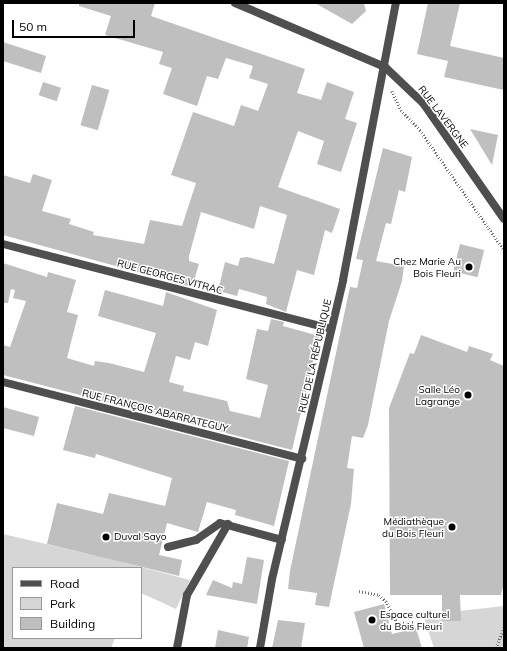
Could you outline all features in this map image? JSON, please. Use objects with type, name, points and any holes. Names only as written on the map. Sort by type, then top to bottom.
[{"type":"street","name":"RUE LAVERGNE","points":[[235,3],[385,67],[423,103],[504,219]]},
{"type":"street","name":"RUE DE LA RÉPUBLIQUE","points":[[260,648],[282,540],[331,329],[385,67],[396,3]]},
{"type":"street","name":"RUE GEORGES VITRAC","points":[[3,244],[331,329]]},
{"type":"street","name":"RUE FRANÇOIS ABARRATEGUY","points":[[3,382],[302,459]]},
{"type":"street","points":[[168,547],[196,540],[220,523],[282,540]]},
{"type":"street","points":[[177,648],[187,595],[228,524]]},
{"type":"path","points":[[385,67],[401,110],[420,130],[504,250]]},
{"type":"path","points":[[359,591],[379,595],[386,601],[397,623],[415,622]]},
{"type":"path","points":[[496,648],[504,628]]},
{"type":"green space","points":[[3,534],[141,567],[12,567],[12,639],[115,639],[111,648],[3,648]]},
{"type":"green space","points":[[142,567],[190,580],[176,609],[142,593]]},
{"type":"green space","points":[[504,606],[504,648],[434,648],[423,615]]},
{"type":"building","points":[[79,3],[155,3],[151,16],[305,69],[297,93],[321,100],[327,82],[354,92],[345,119],[357,123],[341,172],[317,164],[324,141],[298,131],[278,187],[340,209],[332,233],[325,230],[314,275],[297,270],[286,312],[266,304],[267,297],[239,289],[237,296],[218,291],[225,262],[238,266],[240,258],[247,257],[274,264],[287,215],[260,206],[254,229],[201,212],[189,256],[189,261],[199,264],[192,287],[3,235],[3,175],[30,183],[33,174],[52,180],[42,211],[71,219],[69,224],[94,232],[93,235],[144,244],[150,220],[182,226],[196,183],[171,175],[193,112],[234,126],[241,105],[258,111],[268,84],[249,78],[253,66],[226,58],[218,79],[207,76],[197,106],[163,94],[172,68],[159,64],[163,52],[105,35],[111,16],[79,6]]},
{"type":"building","points":[[315,3],[364,3],[366,11],[352,24]]},
{"type":"building","points":[[428,3],[460,3],[450,46],[504,58],[504,90],[444,77],[448,61],[417,54]]},
{"type":"building","points":[[3,42],[46,56],[41,73],[3,61]]},
{"type":"building","points":[[43,82],[61,88],[57,101],[39,95]]},
{"type":"building","points":[[92,85],[109,90],[98,130],[80,125]]},
{"type":"building","points":[[470,129],[498,135],[492,165]]},
{"type":"building","points":[[383,148],[412,157],[405,192],[399,190],[391,224],[386,223],[376,261],[404,266],[402,281],[389,321],[368,425],[363,438],[352,436],[347,468],[354,469],[351,504],[329,607],[315,605],[317,593],[288,589],[290,571],[350,287],[357,288],[363,260],[356,259]]},
{"type":"building","points":[[460,244],[484,250],[477,277],[453,271]]},
{"type":"building","points":[[3,263],[47,277],[48,272],[76,280],[67,312],[78,315],[67,358],[94,366],[95,361],[144,372],[156,333],[98,316],[105,290],[163,306],[166,292],[217,310],[208,346],[195,342],[190,360],[176,356],[169,382],[184,386],[183,391],[227,401],[230,411],[260,418],[268,385],[246,379],[257,329],[268,331],[271,319],[284,322],[283,326],[319,336],[292,450],[3,375],[3,345],[10,347],[26,301],[13,298],[15,290],[11,289],[8,303],[3,303]]},
{"type":"building","points":[[421,335],[467,352],[469,346],[493,354],[490,360],[504,366],[504,583],[501,595],[460,595],[461,621],[442,621],[442,595],[390,595],[389,408],[410,353],[414,354]]},
{"type":"building","points":[[75,406],[289,461],[274,526],[235,515],[236,510],[207,502],[198,532],[167,523],[159,555],[182,560],[179,576],[47,544],[57,503],[103,514],[109,493],[165,506],[172,478],[96,454],[95,458],[63,450]]},
{"type":"building","points":[[3,407],[39,417],[34,436],[3,428]]},
{"type":"building","points":[[247,557],[264,560],[257,604],[206,595],[213,580],[232,588],[233,582],[242,584]]},
{"type":"building","name":"Espace culturel du Bois Fleuri","points":[[384,604],[392,634],[416,628],[422,648],[364,648],[354,612]]},
{"type":"building","points":[[278,620],[305,623],[301,648],[272,648]]},
{"type":"building","points":[[218,630],[249,637],[247,648],[215,648]]},
{"type":"place","name":"Chez Marie Au Bois Fleuri","points":[[469,267]]},
{"type":"place","name":"Salle Léo Lagrange","points":[[468,395]]},
{"type":"place","name":"Médiathèque du Bois Fleuri","points":[[452,527]]},
{"type":"place","name":"Duval Sayo","points":[[106,537]]},
{"type":"place","name":"Espace culturel du Bois Fleuri","points":[[372,620]]}]
